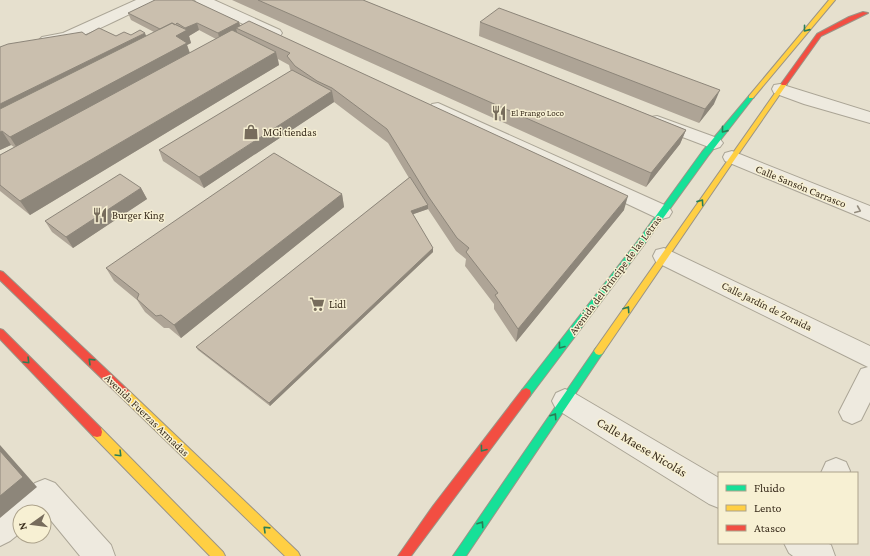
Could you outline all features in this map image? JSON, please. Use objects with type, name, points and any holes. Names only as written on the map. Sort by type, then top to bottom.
[{"type":"street","points":[[46,40],[66,37],[147,0]]},
{"type":"street","points":[[202,0],[293,41]]},
{"type":"street","points":[[833,0],[846,7],[868,13]]},
{"type":"street","name":"Avenida del Príncipe de las Letras","points":[[404,556],[437,510],[714,143],[822,9],[833,0]]},
{"type":"street","points":[[459,556],[732,157],[819,35],[851,18],[868,13]]},
{"type":"street","points":[[238,35],[257,25]]},
{"type":"street","points":[[780,89],[870,118]]},
{"type":"street","points":[[422,101],[662,212]]},
{"type":"street","points":[[640,114],[714,143]]},
{"type":"street","name":"Calle Sansón Carrasco","points":[[732,157],[870,214]]},
{"type":"street","name":"Calle Jardín de Zoraida","points":[[664,256],[870,357]]},
{"type":"street","name":"Avenida Fuerzas Armadas","points":[[0,274],[294,556]]},
{"type":"street","points":[[0,333],[219,556]]},
{"type":"street","points":[[852,412],[870,377]]},
{"type":"street","name":"Calle Maese Nicolás","points":[[565,401],[718,493]]},
{"type":"street","points":[[32,504],[45,493],[100,556]]},
{"type":"street","points":[[0,531],[12,521]]},
{"type":"building","points":[[155,0],[192,0],[239,22],[218,33],[197,23],[185,28],[177,23],[175,25],[172,23],[160,29],[128,13]]},
{"type":"building","points":[[258,0],[363,0],[686,130],[651,173]]},
{"type":"building","points":[[499,8],[720,90],[705,109],[480,22]]},
{"type":"building","points":[[249,21],[628,196],[518,329],[495,295],[498,293],[466,252],[469,248],[457,238],[428,196],[387,129],[332,88],[317,81],[295,66],[287,56],[290,53],[236,28]]},
{"type":"building","points":[[172,23],[187,30],[176,36],[187,43],[10,137],[2,131],[0,132],[0,109]]},
{"type":"building","points":[[99,28],[116,36],[124,32],[131,35],[140,30],[145,33],[0,104],[0,47],[8,44],[82,32],[86,35]]},
{"type":"building","points":[[232,30],[276,52],[20,201],[0,185],[0,155]]},
{"type":"building","name":"MGi tiendas","points":[[292,70],[332,91],[199,177],[159,150]]},
{"type":"building","points":[[274,153],[342,194],[174,325],[161,315],[156,316],[137,299],[139,294],[106,268]]},
{"type":"building","points":[[120,174],[141,188],[66,237],[45,221]]},
{"type":"building","name":"Lidl","points":[[410,177],[428,205],[411,211],[433,248],[269,403],[196,347]]},
{"type":"building","points":[[0,451],[23,477],[0,496]]},
{"type":"traffic: fast","points":[[526,393],[640,244],[705,154],[751,97]]},
{"type":"traffic: fast","points":[[459,556],[599,351]]},
{"type":"traffic: slow","points":[[751,97],[832,0]]},
{"type":"traffic: slow","points":[[599,351],[784,84]]},
{"type":"traffic: slow","points":[[125,394],[294,556]]},
{"type":"traffic: slow","points":[[97,432],[219,556]]},
{"type":"traffic: jam","points":[[784,84],[819,35],[851,18],[865,13]]},
{"type":"traffic: jam","points":[[0,274],[125,394]]},
{"type":"traffic: jam","points":[[0,333],[97,432]]},
{"type":"traffic: jam","points":[[404,556],[526,393]]},
{"type":"place","name":"El Frango Loco","points":[[499,113]]},
{"type":"place","name":"MGi tiendas","points":[[251,132]]},
{"type":"place","name":"Burger King","points":[[100,215]]},
{"type":"place","name":"Lidl","points":[[317,304]]}]
